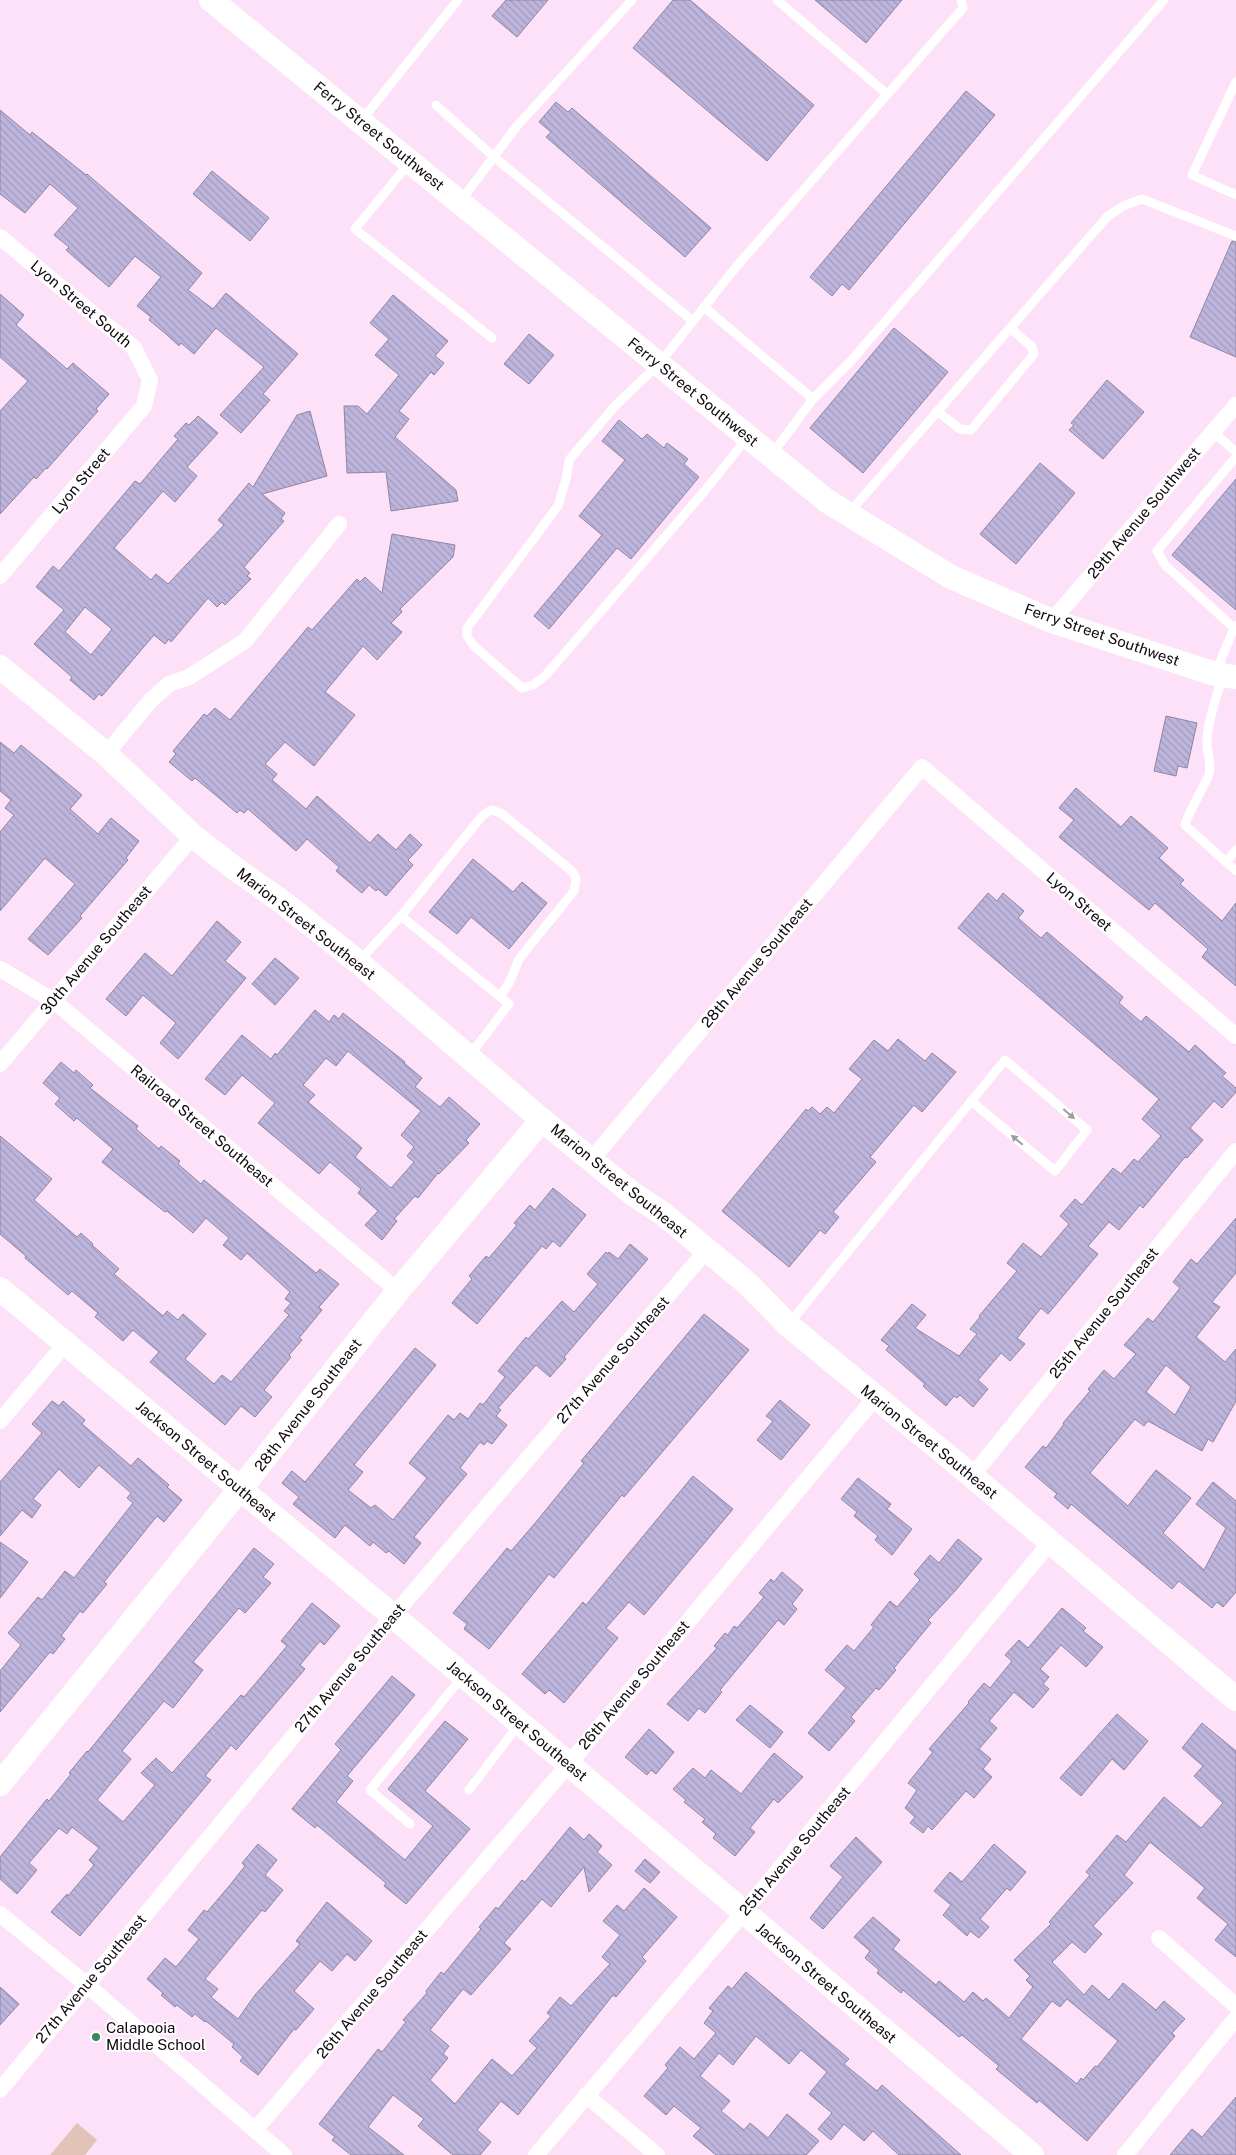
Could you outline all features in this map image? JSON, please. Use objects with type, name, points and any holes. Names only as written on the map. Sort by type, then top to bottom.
[{"type":"street","name":"Ferry Street Southwest","points":[[221,3],[360,121],[827,501],[951,577],[1052,621],[1225,675]]},
{"type":"street","name":"Lyon Street South","points":[[0,237],[134,348],[150,380]]},
{"type":"street","name":"Lyon Street","points":[[0,576],[144,406],[150,380]]},
{"type":"street","name":"29th Avenue Southwest","points":[[1052,621],[1236,405]]},
{"type":"street","points":[[106,754],[151,700],[169,684],[189,676],[245,641],[338,524]]},
{"type":"street","name":"Marion Street Southeast","points":[[0,667],[106,754],[193,836],[281,901],[358,962],[542,1120],[633,1194],[662,1213],[748,1284],[788,1325],[972,1476],[1236,1698]]},
{"type":"street","name":"Lyon Street","points":[[922,767],[1236,1036]]},
{"type":"street","name":"28th Avenue Southeast","points":[[592,1159],[922,767]]},
{"type":"street","name":"30th Avenue Southeast","points":[[0,1064],[193,836]]},
{"type":"street","name":"Railroad Street Southeast","points":[[0,969],[54,1001],[398,1291]]},
{"type":"street","name":"28th Avenue Southeast","points":[[0,1784],[240,1490],[398,1291],[542,1120]]},
{"type":"street","name":"25th Avenue Southeast","points":[[972,1476],[1236,1150]]},
{"type":"street","name":"27th Avenue Southeast","points":[[0,2090],[393,1616],[706,1251]]},
{"type":"street","name":"Jackson Street Southeast","points":[[0,1289],[393,1616],[1032,2155]]},
{"type":"street","points":[[0,1421],[66,1343]]},
{"type":"street","name":"26th Avenue Southeast","points":[[255,2130],[568,1765],[875,1398]]},
{"type":"street","name":"25th Avenue Southeast","points":[[536,2155],[743,1913],[1050,1543]]},
{"type":"street","points":[[0,1914],[86,1985],[284,2155]]},
{"type":"street","points":[[1159,1938],[1236,2006]]},
{"type":"street","points":[[1125,2155],[1236,2018]]},
{"type":"street","points":[[586,2096],[657,2155]]},
{"type":"lane","points":[[360,121],[458,0]]},
{"type":"lane","points":[[460,202],[517,126],[632,0]]},
{"type":"lane","points":[[777,0],[887,94]]},
{"type":"lane","points":[[748,437],[703,493],[545,676],[533,685],[522,688],[474,646],[467,636],[467,628],[558,506],[566,479],[569,460],[615,406],[659,364],[736,267],[963,8],[960,0]]},
{"type":"lane","points":[[771,456],[814,399],[850,362],[1164,0]]},
{"type":"lane","points":[[1236,82],[1192,175],[1236,195]]},
{"type":"lane","points":[[436,105],[494,156],[694,321]]},
{"type":"lane","points":[[410,162],[355,229],[492,338]]},
{"type":"lane","points":[[848,514],[1107,217],[1123,206],[1142,198],[1236,236]]},
{"type":"lane","points":[[704,307],[814,399]]},
{"type":"lane","points":[[937,411],[960,429],[971,430],[1034,354],[1032,347],[1010,328]]},
{"type":"lane","points":[[1213,432],[1236,452]]},
{"type":"lane","points":[[1236,457],[1157,551],[1164,565],[1235,627],[1225,675],[1207,739],[1210,764],[1209,774],[1196,804],[1185,820],[1185,825],[1236,871]]},
{"type":"lane","points":[[358,962],[401,916],[482,816],[491,810],[501,813],[572,872],[576,879],[574,890],[519,959],[510,981],[500,997]]},
{"type":"lane","points":[[1227,861],[1236,850]]},
{"type":"lane","points":[[401,916],[509,1004],[468,1058]]},
{"type":"lane","points":[[788,1325],[971,1101],[1005,1060],[1086,1130],[1055,1171],[971,1101]]},
{"type":"lane","points":[[410,1824],[370,1790],[463,1676]]},
{"type":"lane","points":[[469,1790],[520,1724]]},
{"type":"shaded area","points":[[77,2123],[97,2140],[85,2155],[50,2155]]},
{"type":"building","points":[[506,0],[548,0],[517,37],[492,16]]},
{"type":"building","points":[[673,0],[690,0],[814,105],[767,161],[633,48]]},
{"type":"building","points":[[815,0],[902,0],[866,43]]},
{"type":"building","points":[[966,91],[995,115],[849,290],[842,284],[832,296],[810,277]]},
{"type":"building","points":[[556,102],[568,112],[572,108],[711,228],[685,257],[546,137],[551,132],[539,122]]},
{"type":"building","points":[[0,110],[30,135],[32,132],[87,174],[202,273],[188,290],[213,309],[226,293],[298,354],[263,394],[270,400],[241,433],[220,415],[264,367],[216,328],[194,354],[181,343],[179,346],[149,320],[151,317],[137,306],[161,277],[135,256],[109,287],[96,276],[66,250],[69,247],[54,235],[78,208],[50,184],[25,213],[0,194]]},
{"type":"building","points":[[212,171],[269,218],[250,241],[193,194]]},
{"type":"building","points":[[1232,241],[1236,242],[1236,357],[1190,337]]},
{"type":"building","points":[[0,294],[24,315],[16,325],[67,369],[73,363],[109,394],[96,409],[98,411],[47,469],[36,479],[34,477],[0,514],[0,411],[28,381],[0,357]]},
{"type":"building","points":[[393,295],[448,341],[435,356],[444,363],[434,375],[431,372],[399,411],[409,419],[395,437],[456,490],[458,501],[391,511],[386,472],[347,473],[344,406],[358,406],[367,414],[399,375],[375,355],[389,339],[370,323]]},
{"type":"building","points":[[894,328],[948,372],[863,473],[810,428]]},
{"type":"building","points":[[529,334],[554,355],[529,384],[504,364]]},
{"type":"building","points":[[1107,380],[1144,412],[1103,459],[1069,430],[1074,425],[1071,423]]},
{"type":"building","points":[[310,411],[327,476],[262,494],[285,513],[281,519],[284,521],[244,567],[250,573],[247,576],[251,579],[225,605],[222,602],[217,607],[208,598],[171,642],[169,639],[165,644],[154,635],[102,696],[99,694],[94,700],[70,680],[72,677],[34,644],[64,610],[36,587],[53,566],[59,571],[135,481],[140,484],[178,439],[174,436],[186,423],[189,425],[198,416],[218,433],[187,467],[197,476],[175,502],[163,491],[114,548],[151,580],[156,574],[168,584],[224,525],[218,520],[249,483],[253,487],[297,415]],"holes":[[[85,607],[112,629],[91,655],[65,632]]]},
{"type":"building","points":[[619,420],[642,439],[647,434],[664,448],[667,443],[688,459],[684,464],[699,477],[631,559],[617,548],[549,629],[534,616],[602,535],[579,516],[625,460],[602,441]]},
{"type":"building","points":[[1040,463],[1075,493],[1016,564],[980,534]]},
{"type":"building","points":[[1236,479],[1236,610],[1172,555]]},
{"type":"building","points":[[392,534],[455,545],[453,557],[400,609],[402,612],[391,623],[402,632],[377,660],[363,646],[325,692],[355,715],[314,766],[285,742],[265,764],[277,774],[272,780],[306,809],[317,796],[370,843],[378,834],[396,850],[410,834],[422,845],[408,860],[413,865],[386,896],[378,889],[376,891],[369,885],[362,893],[336,871],[339,867],[307,839],[296,851],[248,809],[244,813],[240,810],[237,813],[195,778],[192,781],[169,762],[176,754],[173,751],[204,714],[207,716],[215,708],[230,720],[308,627],[312,630],[357,579],[360,582],[365,577],[382,593]]},
{"type":"building","points":[[1166,716],[1197,723],[1187,768],[1178,766],[1176,776],[1154,771]]},
{"type":"building","points":[[0,742],[14,753],[21,745],[82,795],[70,809],[98,834],[111,818],[139,841],[126,858],[128,860],[80,916],[82,918],[48,955],[28,939],[75,884],[45,858],[0,911],[0,832],[14,815],[5,808],[11,800],[0,791]]},
{"type":"building","points":[[1076,788],[1121,827],[1131,816],[1168,848],[1159,858],[1184,880],[1180,884],[1222,921],[1236,903],[1236,986],[1202,957],[1208,949],[1155,903],[1149,910],[1059,837],[1074,820],[1059,808]]},
{"type":"building","points":[[473,859],[513,892],[522,882],[547,903],[509,949],[471,917],[457,934],[429,912]]},
{"type":"building","points":[[988,893],[997,901],[1003,893],[1024,911],[1018,918],[1041,938],[1047,932],[1123,997],[1119,1003],[1141,1022],[1146,1016],[1189,1052],[1195,1045],[1226,1073],[1222,1076],[1236,1088],[1236,1092],[1222,1108],[1214,1101],[1190,1128],[1203,1140],[1187,1158],[1185,1157],[1143,1208],[1140,1205],[1119,1230],[1109,1222],[1088,1246],[1098,1254],[1048,1314],[1041,1308],[1017,1338],[1025,1344],[1010,1361],[1001,1353],[978,1380],[988,1389],[973,1407],[960,1395],[957,1398],[954,1396],[946,1406],[923,1386],[925,1384],[886,1350],[889,1346],[881,1340],[912,1304],[926,1315],[915,1328],[959,1356],[977,1334],[970,1329],[1017,1271],[1007,1263],[1023,1243],[1041,1257],[1069,1224],[1060,1216],[1075,1199],[1082,1205],[1113,1168],[1121,1174],[1134,1159],[1138,1162],[1161,1136],[1142,1119],[1159,1099],[958,928]]},
{"type":"building","points":[[217,921],[241,942],[225,961],[246,978],[178,1059],[160,1043],[176,1023],[143,995],[126,1016],[106,999],[145,953],[172,976]]},
{"type":"building","points":[[275,958],[299,978],[275,1005],[252,984]]},
{"type":"building","points":[[315,1010],[329,1022],[334,1015],[339,1019],[343,1013],[405,1062],[422,1078],[415,1087],[440,1107],[449,1097],[480,1124],[466,1140],[469,1143],[438,1173],[418,1198],[415,1196],[394,1219],[397,1221],[382,1240],[365,1225],[378,1211],[358,1193],[361,1189],[330,1162],[319,1174],[258,1123],[275,1103],[242,1075],[225,1095],[205,1079],[242,1035],[271,1059],[275,1053],[277,1055]],"holes":[[[348,1051],[421,1111],[401,1135],[414,1147],[407,1156],[414,1162],[391,1188],[355,1157],[362,1148],[308,1102],[315,1095],[303,1085],[326,1058],[336,1066]]]},
{"type":"building","points":[[898,1039],[925,1061],[932,1053],[956,1072],[922,1112],[914,1105],[870,1157],[876,1162],[833,1212],[839,1217],[825,1234],[820,1230],[789,1267],[722,1211],[806,1109],[808,1111],[812,1107],[820,1114],[827,1107],[834,1113],[862,1079],[849,1069],[874,1040],[888,1051]]},
{"type":"building","points":[[61,1062],[74,1073],[76,1070],[93,1085],[90,1088],[138,1126],[136,1129],[159,1149],[161,1146],[180,1161],[178,1164],[201,1184],[204,1180],[316,1273],[320,1269],[339,1284],[319,1307],[322,1310],[299,1338],[302,1340],[289,1355],[291,1357],[264,1390],[272,1397],[255,1417],[241,1406],[225,1425],[150,1362],[159,1352],[133,1330],[123,1341],[95,1317],[98,1313],[72,1291],[68,1295],[0,1234],[0,1136],[52,1179],[34,1200],[77,1237],[81,1233],[119,1269],[114,1274],[163,1316],[167,1311],[178,1320],[183,1314],[206,1334],[185,1359],[214,1384],[222,1375],[231,1382],[289,1315],[284,1311],[291,1303],[285,1299],[290,1292],[247,1253],[241,1260],[223,1245],[229,1238],[206,1218],[193,1233],[102,1162],[113,1149],[77,1118],[74,1121],[55,1104],[60,1098],[43,1083]]},
{"type":"building","points":[[553,1188],[586,1215],[560,1247],[553,1241],[546,1249],[542,1246],[477,1324],[452,1303],[472,1279],[469,1276],[486,1256],[489,1258],[517,1225],[514,1223],[530,1205],[535,1210]]},
{"type":"building","points":[[1236,1218],[1236,1273],[1212,1302],[1220,1307],[1196,1337],[1225,1362],[1236,1349],[1236,1401],[1213,1442],[1208,1439],[1202,1451],[1148,1421],[1144,1426],[1135,1419],[1090,1473],[1128,1506],[1156,1470],[1191,1498],[1163,1533],[1204,1570],[1226,1528],[1196,1504],[1213,1482],[1236,1501],[1236,1592],[1223,1607],[1217,1602],[1212,1608],[1179,1581],[1172,1589],[1071,1504],[1068,1509],[1054,1497],[1057,1494],[1025,1467],[1043,1446],[1046,1448],[1063,1423],[1090,1391],[1088,1389],[1104,1370],[1114,1379],[1136,1354],[1124,1345],[1148,1318],[1153,1322],[1180,1288],[1173,1282],[1191,1259],[1197,1264]],"holes":[[[1166,1365],[1191,1387],[1175,1415],[1146,1392]]]},
{"type":"building","points":[[630,1244],[648,1259],[564,1357],[566,1359],[550,1377],[536,1365],[498,1408],[501,1410],[496,1416],[507,1425],[492,1444],[487,1441],[484,1445],[480,1442],[460,1468],[467,1474],[414,1537],[421,1543],[404,1564],[389,1551],[386,1553],[373,1542],[370,1546],[345,1525],[335,1538],[293,1504],[299,1497],[282,1483],[292,1471],[305,1482],[415,1348],[436,1365],[354,1465],[363,1472],[348,1490],[371,1508],[375,1505],[393,1520],[427,1478],[409,1463],[448,1415],[454,1420],[460,1413],[468,1419],[480,1403],[483,1405],[505,1377],[498,1371],[526,1337],[528,1339],[562,1301],[574,1312],[598,1284],[587,1274],[606,1252],[608,1254],[609,1252],[618,1259]]},
{"type":"building","points":[[704,1314],[749,1350],[624,1497],[622,1495],[554,1578],[549,1574],[489,1649],[464,1629],[467,1624],[453,1613],[507,1548],[511,1551],[536,1522],[584,1463],[581,1461]]},
{"type":"building","points":[[780,1400],[810,1425],[781,1460],[757,1440],[773,1421],[766,1416]]},
{"type":"building","points":[[52,1401],[59,1406],[63,1401],[85,1420],[82,1424],[131,1466],[138,1458],[169,1485],[167,1487],[182,1500],[164,1522],[157,1516],[104,1582],[107,1584],[83,1613],[80,1611],[61,1636],[65,1639],[53,1654],[50,1652],[0,1712],[0,1671],[21,1645],[8,1633],[38,1597],[42,1600],[65,1571],[74,1578],[133,1503],[127,1498],[131,1493],[99,1465],[79,1488],[59,1469],[33,1499],[41,1505],[32,1518],[22,1510],[0,1536],[0,1482],[42,1433],[32,1424]]},
{"type":"building","points":[[693,1476],[733,1509],[644,1615],[629,1602],[606,1628],[618,1638],[564,1703],[549,1690],[545,1694],[522,1674],[583,1602],[586,1605]]},
{"type":"building","points":[[858,1478],[891,1504],[887,1509],[912,1529],[892,1555],[875,1540],[878,1536],[854,1516],[857,1512],[841,1499]]},
{"type":"building","points":[[958,1539],[982,1559],[928,1620],[931,1623],[894,1668],[896,1670],[879,1690],[876,1688],[851,1717],[855,1721],[829,1751],[808,1733],[846,1688],[825,1670],[847,1645],[854,1651],[874,1627],[871,1625],[890,1601],[897,1607],[920,1580],[914,1574],[930,1555],[939,1563]]},
{"type":"building","points":[[0,1542],[28,1562],[0,1598]]},
{"type":"building","points":[[254,1548],[274,1564],[263,1577],[271,1583],[245,1613],[239,1608],[193,1662],[203,1670],[173,1708],[164,1701],[122,1751],[131,1759],[97,1800],[123,1822],[155,1785],[141,1773],[156,1758],[172,1773],[241,1695],[244,1697],[287,1646],[281,1641],[312,1603],[340,1626],[324,1645],[320,1641],[300,1665],[305,1669],[236,1750],[231,1745],[205,1776],[211,1780],[80,1936],[51,1912],[67,1894],[68,1896],[94,1865],[89,1860],[99,1848],[72,1827],[67,1834],[59,1828],[29,1863],[37,1870],[17,1894],[0,1879],[0,1857],[47,1799],[49,1801],[71,1774],[69,1773]]},
{"type":"building","points":[[782,1572],[803,1590],[792,1604],[797,1609],[784,1625],[778,1620],[720,1690],[722,1692],[705,1713],[699,1708],[688,1721],[667,1704],[717,1648],[714,1646],[725,1633],[728,1635],[734,1626],[737,1628],[764,1597],[759,1593],[771,1579],[774,1582]]},
{"type":"building","points":[[1062,1608],[1086,1628],[1083,1631],[1103,1647],[1086,1667],[1061,1645],[1040,1669],[1049,1677],[1043,1684],[1049,1689],[1033,1708],[1014,1692],[989,1721],[997,1728],[979,1749],[991,1759],[983,1769],[992,1777],[974,1798],[966,1791],[932,1830],[928,1826],[923,1833],[910,1823],[915,1817],[905,1808],[917,1790],[908,1783],[933,1752],[929,1749],[984,1683],[990,1688],[1012,1661],[1005,1655],[1019,1640],[1028,1648]]},
{"type":"building","points":[[392,1676],[415,1695],[347,1776],[353,1781],[336,1802],[405,1860],[433,1826],[388,1789],[445,1721],[468,1739],[425,1791],[470,1829],[406,1904],[384,1886],[386,1883],[317,1825],[315,1828],[292,1809],[341,1750],[335,1744]]},
{"type":"building","points":[[750,1705],[783,1732],[770,1748],[736,1720]]},
{"type":"building","points":[[1117,1714],[1148,1741],[1124,1770],[1112,1759],[1081,1796],[1060,1778]]},
{"type":"building","points":[[1202,1723],[1236,1751],[1236,1957],[1215,1940],[1228,1924],[1197,1898],[1205,1888],[1150,1842],[1124,1875],[1133,1883],[1093,1926],[1102,1934],[1085,1953],[1072,1942],[1052,1962],[1084,1995],[1092,1985],[1109,2000],[1123,1983],[1156,2010],[1164,2001],[1185,2019],[1172,2033],[1175,2036],[1087,2141],[1039,2100],[1037,2103],[996,2069],[999,2066],[962,2035],[959,2037],[903,1990],[901,1993],[877,1973],[879,1970],[865,1958],[870,1951],[854,1937],[873,1917],[900,1940],[893,1949],[936,1985],[939,1981],[964,2002],[973,1992],[983,2001],[986,1998],[1009,2018],[1033,1987],[1026,1980],[1030,1976],[1014,1960],[1051,1924],[1049,1922],[1090,1875],[1086,1872],[1117,1835],[1126,1842],[1164,1797],[1201,1828],[1223,1803],[1194,1776],[1203,1766],[1182,1748]],"holes":[[[1067,1999],[1118,2041],[1097,2067],[1095,2066],[1077,2084],[1021,2039],[1052,2001],[1060,2007]]]},
{"type":"building","points":[[649,1729],[674,1752],[656,1774],[651,1770],[647,1775],[625,1757]]},
{"type":"building","points":[[774,1753],[803,1777],[778,1803],[774,1799],[750,1828],[755,1832],[735,1856],[713,1838],[716,1834],[702,1822],[705,1819],[684,1802],[686,1800],[673,1789],[693,1768],[705,1778],[711,1770],[741,1794]]},
{"type":"building","points":[[570,1827],[584,1840],[589,1834],[602,1846],[597,1852],[612,1865],[589,1892],[584,1867],[551,1907],[542,1899],[504,1943],[511,1949],[471,1995],[463,1989],[430,2030],[449,2046],[443,2054],[448,2058],[430,2080],[455,2104],[492,2059],[512,2076],[537,2048],[529,2041],[551,2016],[547,2013],[560,1997],[571,2006],[610,1964],[602,1957],[620,1935],[603,1921],[617,1905],[624,1911],[644,1888],[677,1917],[642,1957],[646,1961],[616,1997],[613,1995],[518,2115],[501,2101],[477,2130],[491,2142],[480,2155],[453,2155],[418,2126],[424,2119],[393,2095],[368,2127],[404,2155],[351,2155],[332,2140],[335,2137],[319,2124],[378,2049],[382,2052],[406,2022],[403,2020],[427,1993],[426,1991],[441,1972],[444,1974],[481,1929],[479,1927],[496,1907],[498,1909],[522,1880],[525,1882]]},
{"type":"building","points":[[856,1837],[882,1862],[823,1929],[810,1918],[843,1877],[830,1866]]},
{"type":"building","points":[[258,1844],[277,1860],[265,1875],[283,1890],[265,1912],[262,1910],[205,1979],[218,1989],[211,1997],[238,2019],[255,1995],[300,1944],[296,1941],[327,1902],[372,1941],[355,1961],[347,1954],[332,1971],[320,1961],[294,1991],[314,2009],[296,2030],[294,2029],[258,2075],[240,2061],[243,2057],[232,2047],[234,2044],[195,2014],[192,2017],[177,2005],[175,2007],[147,1979],[165,1958],[176,1967],[199,1939],[188,1930],[204,1910],[207,1912],[230,1885],[245,1866],[242,1863]]},
{"type":"building","points":[[994,1844],[1026,1872],[1010,1891],[1007,1888],[980,1919],[989,1927],[979,1938],[970,1931],[967,1936],[943,1915],[951,1905],[934,1891],[950,1872],[962,1882]]},
{"type":"building","points":[[645,1859],[660,1872],[650,1883],[635,1871]]},
{"type":"building","points":[[746,1972],[849,2059],[844,2064],[877,2091],[882,2085],[961,2155],[899,2155],[873,2131],[864,2141],[844,2124],[831,2140],[818,2129],[832,2113],[809,2094],[827,2072],[801,2050],[789,2064],[756,2036],[733,2065],[719,2053],[700,2076],[730,2101],[721,2111],[744,2130],[750,2123],[768,2138],[787,2114],[819,2141],[806,2155],[716,2155],[693,2136],[701,2128],[674,2106],[666,2115],[644,2096],[668,2068],[665,2065],[680,2047],[694,2059],[716,2033],[704,2023],[713,2011],[709,2008],[728,1986],[732,1989]]},
{"type":"building","points":[[0,1987],[19,2004],[0,2025]]},
{"type":"building","points":[[1236,2097],[1236,2155],[1170,2155],[1192,2129],[1202,2137]]},
{"type":"place","name":"Calapooia Middle School","points":[[96,2037]]}]
